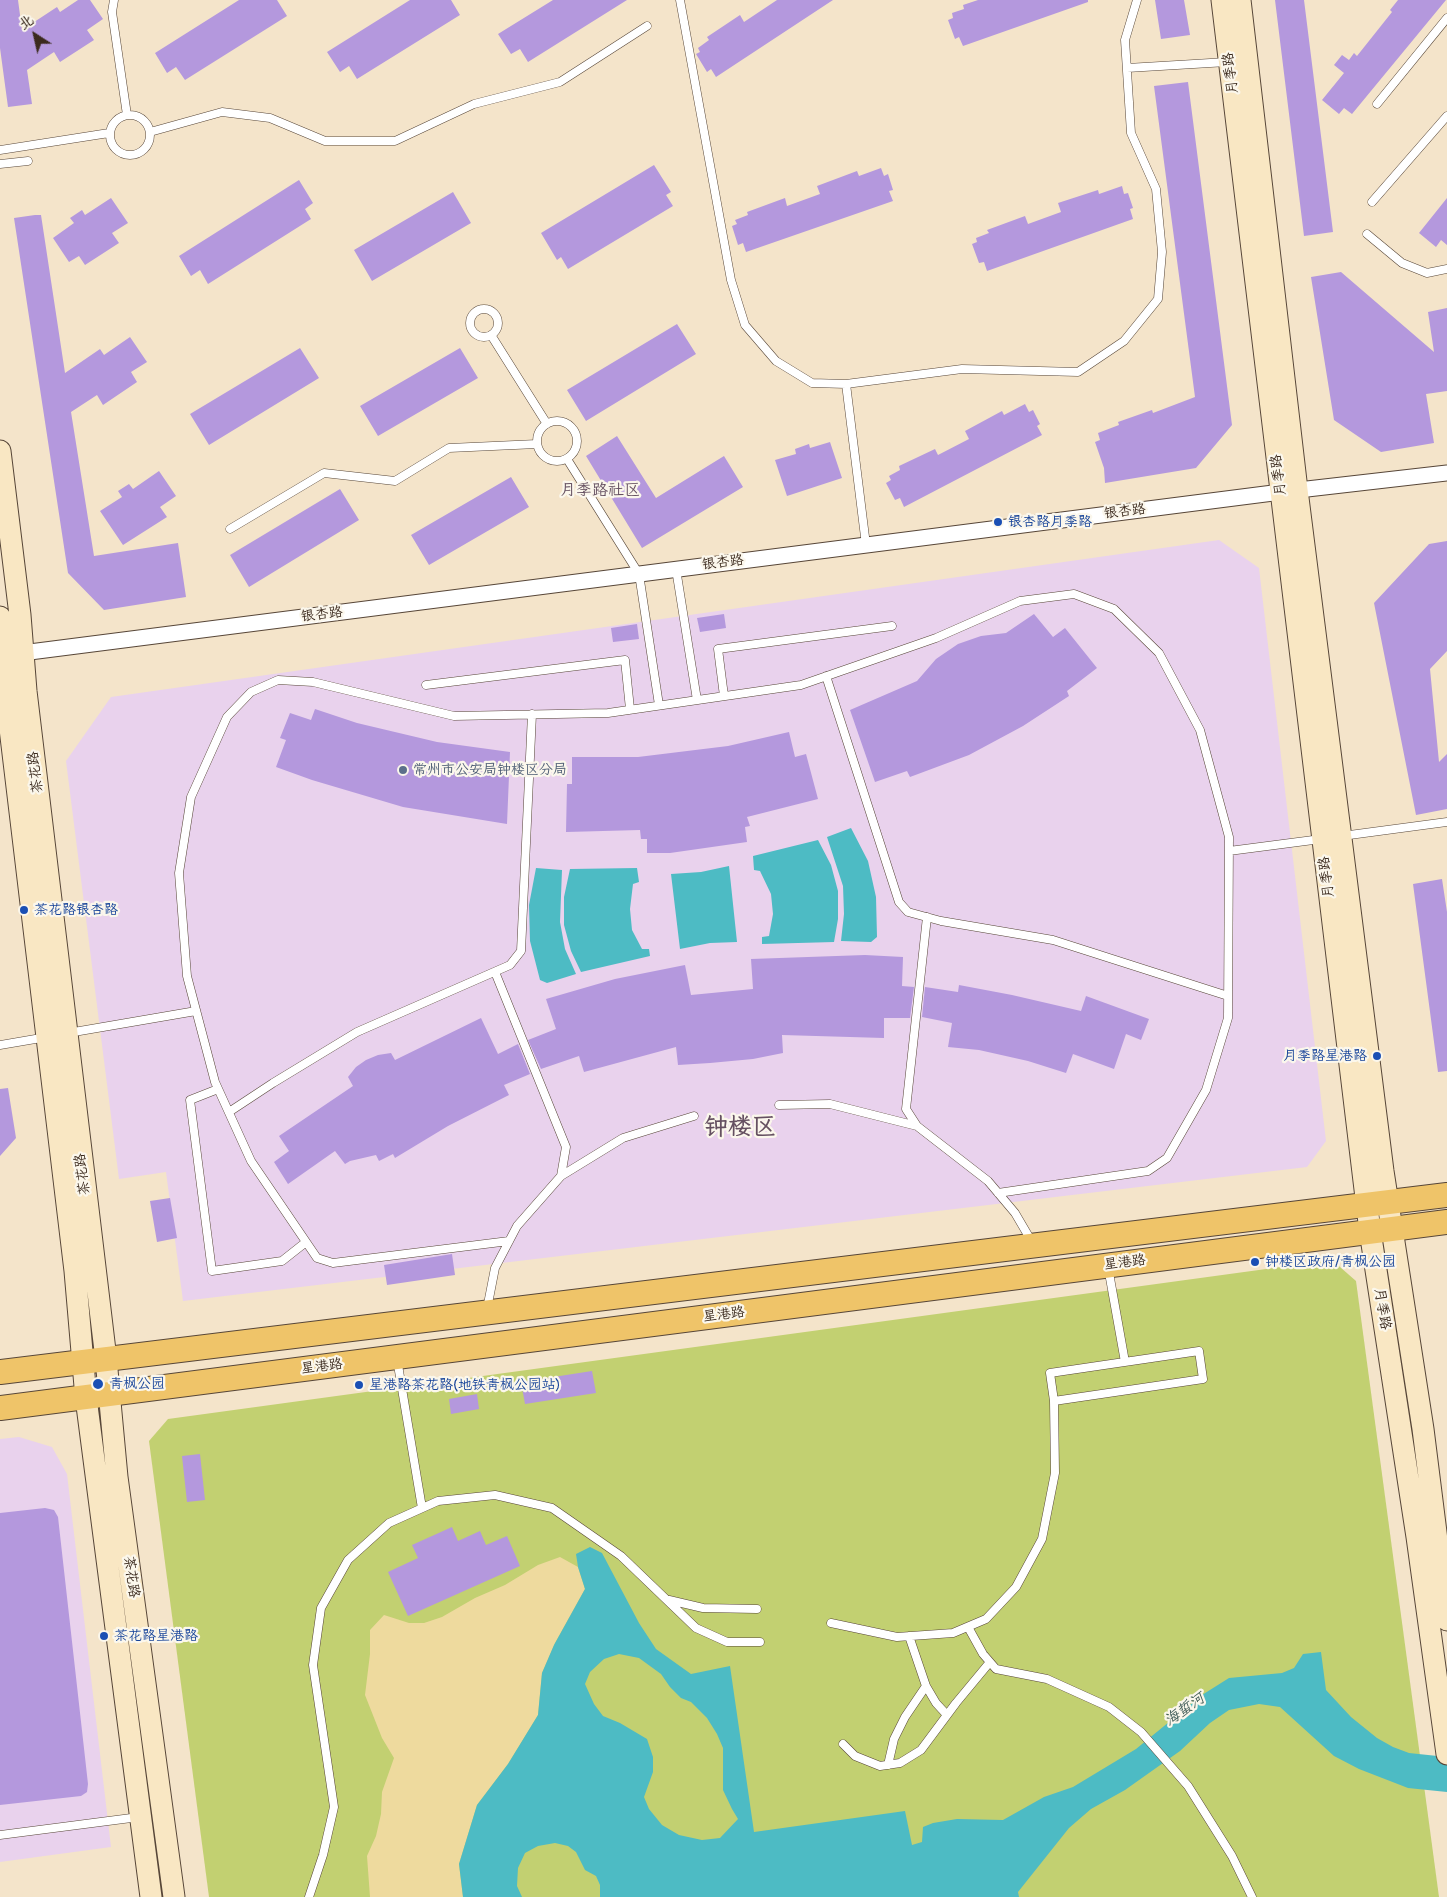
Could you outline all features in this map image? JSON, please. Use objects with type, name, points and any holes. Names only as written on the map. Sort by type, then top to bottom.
[{"type":"main road","name":"星港路","points":[[0,1372],[1447,1195]]},
{"type":"main road","name":"星港路","points":[[0,1408],[1447,1222]]},
{"type":"street","name":"月季路","points":[[1222,0],[1289,491],[1417,1537],[1447,1753]]},
{"type":"street","name":"月季路","points":[[1240,0],[1289,491]]},
{"type":"street","name":"茶花路","points":[[0,451],[9,655]]},
{"type":"street","name":"银杏路","points":[[9,655],[1289,491],[1447,473]]},
{"type":"street","name":"茶花路","points":[[0,617],[9,655],[27,701],[57,1035],[94,1360],[109,1394],[119,1486],[174,1897]]},
{"type":"street","name":"月季路","points":[[1380,1230],[1423,1429],[1438,1522],[1447,1620]]},
{"type":"street","name":"茶花路","points":[[94,1360],[86,1398],[151,1897]]},
{"type":"lane","points":[[114,0],[112,12],[127,114]]},
{"type":"lane","points":[[680,0],[730,280],[745,325],[776,361],[812,383],[846,384],[962,369],[1078,372],[1124,341],[1158,299],[1162,252],[1156,189],[1132,133],[1125,40],[1137,0]]},
{"type":"lane","points":[[1377,104],[1447,18]]},
{"type":"lane","points":[[150,132],[222,112],[270,118],[325,141],[394,141],[474,104],[560,82],[647,26]]},
{"type":"lane","points":[[1127,68],[1230,62]]},
{"type":"lane","points":[[127,114],[139,116],[144,120],[150,132],[150,138],[144,150],[131,155],[118,152],[110,141],[109,134],[115,121],[127,114]]},
{"type":"lane","points":[[1372,202],[1447,116]]},
{"type":"lane","points":[[0,150],[109,134]]},
{"type":"lane","points":[[0,164],[28,160]]},
{"type":"lane","points":[[1367,234],[1402,263],[1427,273],[1447,269]]},
{"type":"lane","points":[[491,335],[547,424]]},
{"type":"lane","points":[[846,384],[866,545]]},
{"type":"lane","points":[[556,421],[562,422],[573,430],[577,442],[575,449],[567,459],[561,461],[548,460],[542,456],[537,444],[539,431],[547,424],[556,421]]},
{"type":"lane","points":[[230,529],[324,473],[394,481],[449,448],[537,444]]},
{"type":"lane","points":[[567,459],[639,574],[659,705]]},
{"type":"lane","points":[[676,569],[697,700]]},
{"type":"lane","points":[[509,1241],[332,1263],[317,1258],[252,1161],[218,1089],[187,976],[179,873],[191,796],[226,717],[251,692],[278,680],[313,682],[454,716],[608,713],[801,685],[936,638],[1020,601],[1074,594],[1114,609],[1159,653],[1200,730],[1229,836],[1228,1018],[1206,1090],[1167,1158],[1148,1171],[998,1193]]},
{"type":"lane","points":[[724,696],[718,649],[892,626]]},
{"type":"lane","points":[[426,685],[624,660],[630,710]]},
{"type":"lane","points":[[826,676],[899,902],[908,912],[1053,940],[1228,996]]},
{"type":"lane","points":[[229,1112],[273,1082],[357,1032],[510,965],[521,950],[532,714]]},
{"type":"lane","points":[[1229,851],[1447,822]]},
{"type":"lane","points":[[928,917],[906,1108],[917,1126],[988,1181],[1015,1213],[1034,1246]]},
{"type":"lane","points":[[495,972],[566,1147],[560,1176]]},
{"type":"lane","points":[[0,1045],[196,1011]]},
{"type":"lane","points":[[218,1089],[190,1100],[212,1271],[282,1261],[306,1242]]},
{"type":"lane","points":[[779,1105],[830,1104],[917,1126]]},
{"type":"lane","points":[[486,1313],[495,1268],[517,1226],[560,1176],[623,1138],[694,1116]]},
{"type":"lane","points":[[1108,1265],[1125,1362]]},
{"type":"lane","points":[[831,1623],[897,1637],[954,1632],[986,1619],[1016,1587],[1042,1538],[1055,1473],[1054,1401],[1050,1373],[1199,1351],[1202,1379],[1054,1401]]},
{"type":"lane","points":[[397,1357],[422,1508]]},
{"type":"lane","points":[[310,1897],[323,1856],[334,1807],[313,1665],[321,1608],[348,1560],[389,1523],[438,1501],[495,1495],[552,1508],[621,1556],[696,1628],[727,1642],[760,1642]]},
{"type":"lane","points":[[667,1599],[703,1608],[757,1609]]},
{"type":"lane","points":[[968,1626],[983,1654],[996,1669],[1047,1679],[1110,1707],[1141,1732],[1188,1786],[1232,1856],[1252,1897]]},
{"type":"lane","points":[[909,1636],[926,1686],[936,1703],[947,1715]]},
{"type":"lane","points":[[843,1744],[855,1756],[880,1766],[900,1763],[921,1750],[990,1662]]},
{"type":"lane","points":[[888,1765],[894,1739],[905,1716],[926,1686]]},
{"type":"lane","points":[[0,1835],[140,1817]]},
{"type":"shaded area","points":[[1219,540],[1259,568],[1326,1141],[1307,1167],[183,1301],[166,1172],[119,1179],[66,761],[111,697]]},
{"type":"shaded area","points":[[19,1437],[52,1447],[67,1474],[111,1847],[0,1862],[0,1439]]},
{"type":"green space","name":"青枫公园","points":[[1332,1260],[1356,1281],[1439,1897],[209,1897],[149,1441],[168,1419]]},
{"type":"sand","points":[[560,1557],[578,1567],[585,1589],[555,1643],[542,1673],[538,1715],[508,1764],[477,1805],[459,1864],[463,1897],[370,1897],[367,1856],[376,1836],[381,1814],[382,1792],[394,1758],[382,1738],[365,1695],[370,1654],[370,1630],[384,1615],[409,1623],[424,1623],[442,1617],[475,1598],[505,1585],[538,1565]]},
{"type":"water","points":[[851,828],[868,861],[876,897],[877,937],[871,942],[841,941],[844,914],[843,886],[827,837]]},
{"type":"water","points":[[818,840],[831,865],[838,891],[838,919],[834,942],[762,944],[762,937],[769,936],[773,914],[771,894],[760,871],[754,870],[753,856]]},
{"type":"water","points":[[729,866],[737,942],[710,943],[680,949],[671,874],[701,872]]},
{"type":"water","points":[[536,868],[562,870],[560,922],[565,949],[576,974],[547,983],[540,980],[530,941],[529,905]]},
{"type":"water","points":[[637,868],[639,882],[633,884],[630,909],[632,930],[642,949],[649,949],[650,956],[581,972],[571,951],[564,925],[564,897],[570,869]]},
{"type":"water","name":"海蜇河","points":[[590,1547],[602,1553],[639,1623],[656,1649],[691,1674],[730,1666],[754,1832],[905,1811],[912,1845],[922,1842],[923,1827],[933,1823],[957,1819],[1003,1820],[1044,1797],[1073,1787],[1136,1749],[1202,1695],[1229,1678],[1282,1673],[1294,1668],[1303,1654],[1321,1652],[1326,1690],[1351,1717],[1377,1738],[1393,1747],[1409,1753],[1447,1757],[1447,1792],[1408,1788],[1359,1769],[1334,1756],[1280,1707],[1259,1704],[1229,1710],[1210,1723],[1180,1751],[1125,1790],[1091,1809],[1069,1828],[1018,1892],[1019,1897],[600,1897],[600,1885],[596,1876],[585,1870],[576,1852],[568,1846],[555,1843],[538,1846],[525,1853],[518,1868],[517,1886],[522,1897],[463,1897],[459,1864],[477,1805],[508,1764],[538,1715],[542,1673],[554,1645],[585,1589],[576,1554]],"holes":[[[619,1654],[639,1658],[661,1674],[681,1698],[691,1702],[707,1718],[717,1734],[723,1748],[723,1790],[738,1819],[720,1838],[702,1840],[679,1835],[662,1825],[649,1809],[644,1797],[653,1772],[653,1757],[647,1739],[620,1723],[603,1716],[594,1704],[585,1684],[590,1672],[604,1659]]]},
{"type":"building","points":[[0,0],[18,0],[22,30],[57,7],[60,12],[78,0],[90,0],[103,19],[87,30],[94,40],[60,62],[54,52],[27,70],[32,104],[8,107],[0,48]]},
{"type":"building","points":[[239,0],[277,0],[287,16],[185,80],[176,67],[167,73],[155,53]]},
{"type":"building","points":[[410,0],[451,0],[460,15],[357,79],[349,66],[340,72],[327,52]]},
{"type":"building","points":[[553,0],[627,0],[528,62],[520,49],[511,54],[498,34]]},
{"type":"building","points":[[777,0],[833,0],[716,77],[711,69],[707,72],[696,54],[700,52],[698,48],[709,40],[707,37],[740,15],[744,22]]},
{"type":"building","points":[[978,0],[1088,0],[1088,2],[963,46],[959,37],[955,39],[948,20],[953,18],[952,13],[964,9],[963,5]]},
{"type":"building","points":[[1155,0],[1184,0],[1190,35],[1161,39]]},
{"type":"building","points":[[1275,0],[1304,0],[1333,232],[1304,236]]},
{"type":"building","points":[[1398,0],[1446,0],[1352,114],[1344,108],[1339,114],[1322,100],[1344,73],[1334,65],[1342,55],[1349,60],[1354,53],[1357,56],[1392,12],[1390,10]]},
{"type":"building","points":[[1188,82],[1232,425],[1196,468],[1105,483],[1104,468],[1095,442],[1100,440],[1098,433],[1119,425],[1118,422],[1152,410],[1153,413],[1195,397],[1154,86]]},
{"type":"building","points":[[654,165],[671,192],[666,195],[673,206],[568,269],[561,257],[557,260],[541,233]]},
{"type":"building","points":[[881,168],[884,176],[888,174],[893,190],[889,191],[893,201],[746,252],[743,243],[738,245],[732,226],[737,224],[735,220],[748,215],[747,212],[785,198],[787,206],[820,194],[817,186],[857,171],[859,176]]},
{"type":"building","points":[[299,180],[313,203],[305,209],[311,219],[208,284],[200,270],[191,276],[179,256]]},
{"type":"building","points":[[1122,186],[1124,194],[1128,193],[1133,208],[1130,209],[1133,219],[987,271],[984,262],[979,263],[972,244],[977,242],[976,238],[989,233],[987,230],[1025,216],[1028,224],[1061,212],[1058,203],[1098,190],[1099,194]]},
{"type":"building","points":[[453,192],[471,223],[372,281],[354,250]]},
{"type":"building","points":[[111,198],[128,223],[112,233],[119,243],[85,265],[79,256],[69,262],[53,238],[74,223],[70,218],[82,210],[85,215]]},
{"type":"building","points":[[1447,198],[1447,245],[1441,240],[1436,247],[1419,233]]},
{"type":"building","points":[[41,215],[65,373],[100,349],[104,355],[130,337],[147,362],[131,372],[137,382],[103,405],[97,395],[71,412],[94,556],[178,543],[186,597],[104,610],[68,573],[14,218]]},
{"type":"building","points":[[1341,272],[1434,352],[1428,312],[1447,308],[1447,391],[1426,394],[1434,443],[1381,452],[1334,420],[1311,277]]},
{"type":"building","points":[[677,324],[696,354],[586,421],[567,390]]},
{"type":"building","points":[[300,348],[319,378],[209,445],[190,414]]},
{"type":"building","points":[[460,348],[478,378],[378,436],[360,406]]},
{"type":"building","points":[[1025,404],[1029,412],[1033,410],[1040,424],[1037,426],[1042,435],[904,507],[900,498],[895,500],[886,483],[891,480],[889,476],[900,470],[899,466],[935,449],[938,455],[969,439],[965,431],[1002,411],[1004,415]]},
{"type":"building","points":[[617,436],[656,498],[724,456],[743,487],[642,548],[586,456]]},
{"type":"building","points":[[830,442],[842,478],[787,496],[775,460],[796,454],[795,449],[809,444],[810,448]]},
{"type":"building","points":[[159,471],[176,496],[160,507],[167,517],[123,545],[100,511],[122,497],[118,491],[129,484],[133,489]]},
{"type":"building","points":[[511,477],[529,507],[429,565],[411,535]]},
{"type":"building","points":[[340,489],[359,520],[249,587],[230,555]]},
{"type":"building","points":[[1447,541],[1447,651],[1430,669],[1439,762],[1447,754],[1447,809],[1416,815],[1374,603],[1429,544]]},
{"type":"building","points":[[724,614],[726,628],[700,632],[697,618]]},
{"type":"building","points":[[1034,614],[1053,637],[1065,628],[1097,668],[1067,691],[1069,696],[1023,726],[969,755],[910,777],[907,771],[875,782],[850,710],[917,681],[936,659],[958,644],[981,636],[1006,633]]},
{"type":"building","points":[[637,624],[639,639],[613,642],[611,628]]},
{"type":"building","points":[[315,709],[357,723],[437,742],[510,752],[507,824],[403,807],[312,780],[276,767],[286,740],[280,738],[290,713],[311,720]]},
{"type":"building","points":[[789,732],[795,757],[806,754],[818,799],[747,817],[750,826],[745,827],[747,842],[670,853],[647,853],[647,839],[641,839],[640,830],[566,832],[567,784],[572,784],[572,757],[638,757],[728,746]]},
{"type":"building","points":[[1442,879],[1447,912],[1447,1071],[1438,1072],[1413,884]]},
{"type":"building","points":[[865,955],[903,957],[902,986],[914,987],[910,1018],[884,1018],[884,1038],[782,1035],[783,1053],[753,1059],[678,1065],[676,1047],[584,1072],[579,1056],[541,1069],[528,1040],[556,1029],[546,999],[615,979],[685,965],[691,995],[753,989],[751,959]]},
{"type":"building","points":[[959,985],[1081,1011],[1086,996],[1149,1019],[1141,1040],[1126,1034],[1114,1069],[1073,1054],[1066,1073],[1028,1061],[979,1050],[948,1047],[952,1023],[922,1017],[925,987],[958,992]]},
{"type":"building","points":[[481,1018],[498,1054],[518,1044],[530,1074],[504,1085],[509,1095],[448,1126],[395,1158],[393,1154],[379,1161],[376,1155],[345,1164],[335,1151],[288,1184],[274,1162],[289,1151],[279,1136],[353,1086],[348,1077],[356,1067],[378,1055],[391,1053],[395,1060]]},
{"type":"building","points":[[8,1088],[16,1138],[0,1156],[0,1089]]},
{"type":"building","points":[[170,1198],[177,1238],[157,1242],[150,1201]]},
{"type":"building","points":[[452,1254],[455,1275],[387,1285],[384,1265]]},
{"type":"building","points":[[592,1371],[596,1393],[525,1404],[521,1382]]},
{"type":"building","points":[[477,1394],[479,1409],[451,1414],[449,1399]]},
{"type":"building","points":[[200,1454],[205,1500],[187,1502],[182,1456]]},
{"type":"building","points":[[45,1508],[54,1510],[58,1517],[88,1784],[87,1792],[81,1796],[0,1805],[0,1513]]},
{"type":"building","points":[[452,1527],[458,1541],[480,1531],[486,1545],[507,1536],[520,1566],[408,1616],[388,1572],[418,1558],[412,1545]]},
{"type":"place","name":"银杏路月季路","points":[[998,522]]},
{"type":"place","name":"常州市公安局钟楼区分局","points":[[403,770]]},
{"type":"place","name":"茶花路银杏路","points":[[24,910]]},
{"type":"place","name":"月季路星港路","points":[[1377,1056]]},
{"type":"place","name":"钟楼区政府/青枫公园","points":[[1255,1262]]},
{"type":"place","name":"青枫公园","points":[[98,1384]]},
{"type":"place","name":"星港路茶花路(地铁青枫公园站)","points":[[359,1385]]},
{"type":"place","name":"茶花路星港路","points":[[104,1636]]},
{"type":"district","name":"月季路社区","points":[[600,491]]},
{"type":"district","name":"钟楼区","points":[[740,1128]]}]
